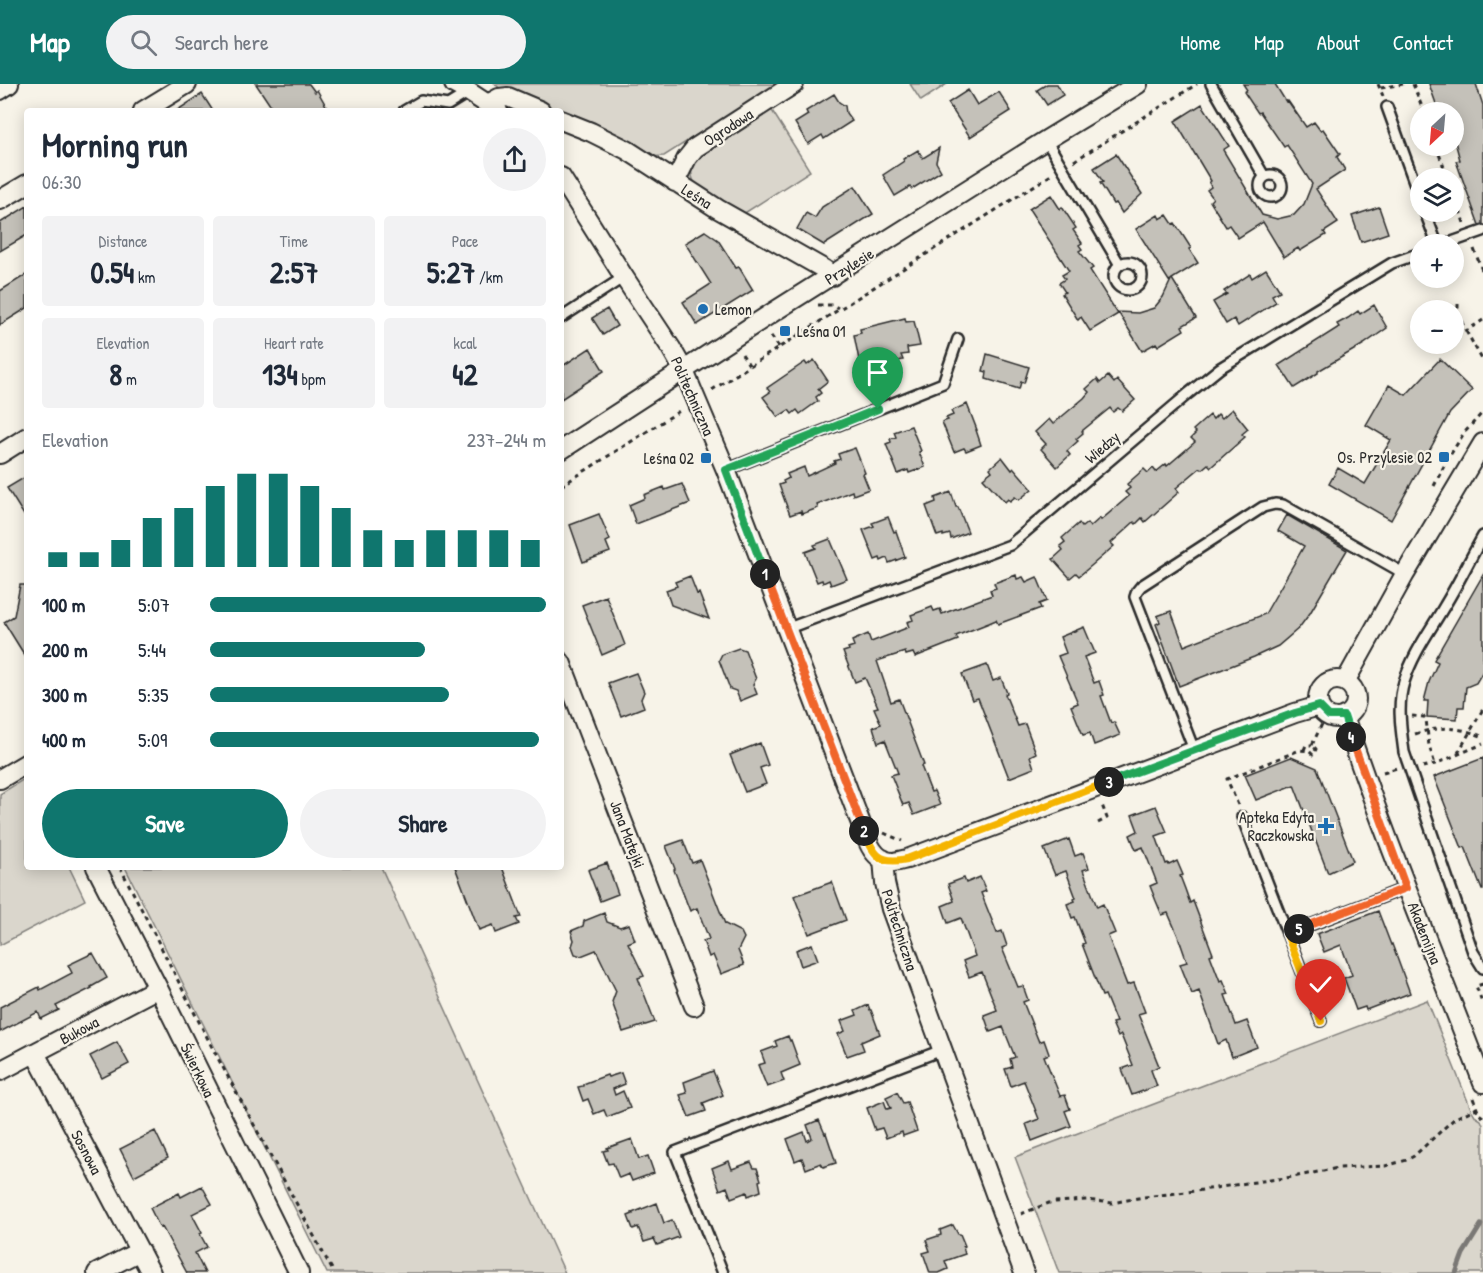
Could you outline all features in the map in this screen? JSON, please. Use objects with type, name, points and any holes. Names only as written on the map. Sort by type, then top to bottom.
[{"type":"street","points":[[0,90],[9,84]]},
{"type":"street","points":[[149,108],[187,84]]},
{"type":"street","name":"Ogrodowa","points":[[675,182],[695,148],[794,84]]},
{"type":"street","name":"Przylesie","points":[[564,448],[774,311],[1138,84]]},
{"type":"street","points":[[466,87],[493,108],[499,98],[508,97],[534,108]]},
{"type":"street","name":"Leśna","points":[[564,121],[627,150],[718,209],[824,269],[832,276]]},
{"type":"street","name":"Politechniczna","points":[[564,182],[671,348],[697,399],[872,850],[883,859],[885,883],[891,909],[1022,1272]]},
{"type":"street","points":[[0,200],[24,186]]},
{"type":"street","points":[[0,454],[24,439]]},
{"type":"street","points":[[1317,706],[1321,688],[1340,676],[1481,451]]},
{"type":"street","name":"Jana Matejki","points":[[564,670],[694,1006]]},
{"type":"street","points":[[1317,706],[1329,716],[1344,716],[1352,710],[1355,700],[1353,691],[1340,676]]},
{"type":"street","points":[[883,859],[894,862],[907,859],[1317,706]]},
{"type":"street","name":"Akademijna","points":[[1344,716],[1406,888],[1483,1083]]},
{"type":"street","points":[[0,779],[24,765]]},
{"type":"street","name":"Świerkowa","points":[[98,870],[299,1273]]},
{"type":"street","name":"Bukowa","points":[[0,1071],[158,988]]},
{"type":"street","name":"Sosnowa","points":[[35,1053],[151,1273]]},
{"type":"street","points":[[97,1273],[140,1251]]},
{"type":"lane","points":[[1211,84],[1264,176]]},
{"type":"lane","points":[[409,108],[421,101],[449,108],[466,87]]},
{"type":"lane","points":[[1387,107],[1410,170]]},
{"type":"lane","points":[[1046,140],[1120,265]]},
{"type":"lane","points":[[1464,238],[1483,231]]},
{"type":"lane","name":"Wiedzy","points":[[786,628],[1010,545],[1220,368],[1392,263],[1410,257]]},
{"type":"lane","points":[[564,316],[624,277]]},
{"type":"lane","points":[[726,470],[943,383],[958,339]]},
{"type":"lane","points":[[1194,750],[1135,597],[1141,586],[1263,507],[1275,504],[1283,505],[1405,574]]},
{"type":"lane","points":[[1483,536],[1445,605],[1421,642],[1404,683],[1401,699],[1404,752],[1473,952],[1483,968]]},
{"type":"lane","points":[[1242,817],[1321,1021]]},
{"type":"lane","points":[[1287,934],[1406,888]]},
{"type":"lane","points":[[723,1273],[675,1152],[942,1050]]},
{"type":"path","points":[[564,484],[779,346],[1197,84]]},
{"type":"path","points":[[1381,88],[1403,84]]},
{"type":"path","points":[[1413,84],[1420,102]]},
{"type":"path","points":[[1466,330],[1483,320]]},
{"type":"path","points":[[1464,326],[1483,361]]},
{"type":"path","points":[[769,333],[779,346]]},
{"type":"path","points":[[1433,489],[1464,433],[1483,412]]},
{"type":"path","points":[[1312,745],[1317,706],[1314,682],[1322,674],[1340,676]]},
{"type":"path","points":[[1457,754],[1483,709]]},
{"type":"path","points":[[1410,716],[1425,717],[1429,746],[1435,764]]},
{"type":"path","points":[[1402,738],[1426,730],[1452,728],[1470,731],[1483,737]]},
{"type":"path","points":[[1378,774],[1408,765],[1418,768],[1435,764],[1483,744]]},
{"type":"path","points":[[1242,817],[1227,779],[1294,752],[1304,750],[1313,755],[1316,749],[1312,745],[1306,745],[1304,750]]},
{"type":"path","points":[[880,828],[886,834],[904,842]]},
{"type":"path","points":[[122,870],[213,1049],[334,1273]]},
{"type":"path","points":[[1483,984],[1476,986],[1483,1004]]},
{"type":"path","points":[[1005,1220],[1049,1203],[1087,1200],[1112,1203],[1293,1178],[1338,1168],[1385,1166],[1411,1159],[1455,1118],[1477,1108]]},
{"type":"shaded area","points":[[495,84],[777,84],[664,156],[647,157],[564,116],[564,108],[546,108],[503,91]]},
{"type":"shaded area","points":[[910,84],[947,84],[921,101]]},
{"type":"shaded area","points":[[771,109],[810,171],[740,216],[697,187],[692,174],[694,161]]},
{"type":"shaded area","points":[[24,779],[24,870],[70,870],[85,900],[0,945],[0,794]]},
{"type":"shaded area","points":[[126,870],[382,870],[565,1273],[327,1273]]},
{"type":"shaded area","points":[[1427,1000],[1471,1109],[1483,1125],[1483,1273],[1059,1273],[1015,1157]]},
{"type":"building","points":[[256,84],[309,84],[315,92],[317,90],[327,108],[272,108]]},
{"type":"building","points":[[1047,84],[1057,84],[1063,95],[1047,105],[1037,90]]},
{"type":"building","points":[[1243,84],[1275,84],[1306,127],[1314,122],[1320,130],[1323,129],[1340,154],[1337,157],[1345,170],[1316,189],[1338,223],[1324,232],[1326,235],[1300,251],[1298,248],[1284,257],[1263,222],[1238,238],[1229,225],[1226,227],[1210,201],[1213,198],[1207,190],[1211,187],[1209,183],[1211,181],[1175,121],[1202,104],[1229,146],[1223,150],[1262,215],[1277,219],[1294,215],[1304,204],[1312,184],[1287,145],[1284,147],[1260,112],[1258,113],[1244,92],[1247,90]]},
{"type":"building","points":[[1429,84],[1476,84],[1483,105],[1483,224],[1479,225],[1464,183],[1464,168],[1459,168],[1456,161],[1460,160],[1459,156],[1464,156],[1464,102],[1435,102]]},
{"type":"building","points":[[968,90],[977,105],[999,92],[1011,111],[970,137],[948,103]]},
{"type":"building","points":[[202,94],[211,108],[181,108]]},
{"type":"building","points":[[834,94],[845,106],[846,113],[852,121],[824,139],[822,135],[808,144],[795,123],[808,115],[806,111]]},
{"type":"building","points":[[939,148],[936,162],[941,171],[912,189],[910,187],[895,196],[883,175],[918,150],[923,158]]},
{"type":"building","points":[[1116,154],[1142,194],[1122,213],[1116,203],[1113,204],[1094,168]]},
{"type":"building","points":[[855,186],[873,214],[824,245],[797,229],[806,213],[815,218],[822,207]]},
{"type":"building","points":[[1051,195],[1076,228],[1073,230],[1082,243],[1079,245],[1082,249],[1079,251],[1093,268],[1090,270],[1118,314],[1090,331],[1081,317],[1078,320],[1062,294],[1065,292],[1059,283],[1065,279],[1062,275],[1069,271],[1029,209]]},
{"type":"building","points":[[1379,207],[1388,233],[1361,242],[1352,216]]},
{"type":"building","points":[[24,208],[24,237],[0,251],[0,223]]},
{"type":"building","points":[[1158,215],[1160,219],[1167,215],[1173,224],[1175,223],[1198,263],[1172,279],[1196,318],[1182,326],[1184,330],[1158,346],[1156,343],[1142,351],[1118,312],[1138,313],[1154,308],[1163,297],[1171,280],[1169,281],[1136,229]]},
{"type":"building","points":[[705,231],[718,240],[753,290],[697,325],[683,302],[711,284],[685,243]]},
{"type":"building","points":[[1266,269],[1280,291],[1272,295],[1276,302],[1238,326],[1234,319],[1226,324],[1213,302],[1227,294],[1224,291],[1250,274],[1252,278]]},
{"type":"building","points":[[24,276],[24,310],[0,325],[0,291]]},
{"type":"building","points":[[1374,305],[1387,328],[1294,388],[1279,365],[1339,327],[1337,324],[1358,311],[1360,314]]},
{"type":"building","points":[[607,309],[617,326],[603,335],[592,318]]},
{"type":"building","points":[[905,318],[906,322],[914,321],[920,346],[907,348],[908,354],[901,355],[903,360],[881,365],[880,360],[873,362],[872,357],[859,360],[854,335],[861,333],[860,329]]},
{"type":"building","points":[[590,348],[604,371],[564,397],[564,365]]},
{"type":"building","points":[[987,354],[1029,367],[1024,383],[1021,382],[1019,389],[986,379],[987,372],[983,371]]},
{"type":"building","points":[[1440,359],[1472,390],[1450,413],[1391,520],[1329,484],[1338,468],[1365,484],[1391,440],[1366,425],[1389,385],[1406,395]]},
{"type":"building","points":[[814,360],[828,381],[818,389],[821,393],[816,397],[818,401],[800,414],[797,410],[792,414],[789,410],[778,417],[763,397],[770,392],[767,388],[805,362],[807,365]]},
{"type":"building","points":[[1108,376],[1114,383],[1117,380],[1135,400],[1122,411],[1118,408],[1113,412],[1110,408],[1082,431],[1083,433],[1076,439],[1078,441],[1067,451],[1070,455],[1057,467],[1041,449],[1046,444],[1035,432],[1049,419],[1053,424],[1084,398],[1089,392],[1086,389],[1097,379],[1100,383]]},
{"type":"building","points":[[967,404],[981,445],[966,451],[964,448],[954,452],[942,422],[953,415],[951,411]]},
{"type":"building","points":[[1232,409],[1248,429],[1242,434],[1245,437],[1211,467],[1208,464],[1200,468],[1176,488],[1179,492],[1145,522],[1142,518],[1136,524],[1134,522],[1111,543],[1114,546],[1079,576],[1076,573],[1070,578],[1053,559],[1063,550],[1060,546],[1065,542],[1062,538],[1079,523],[1082,527],[1087,523],[1090,527],[1100,518],[1101,520],[1129,496],[1125,492],[1130,488],[1127,484],[1144,469],[1148,473],[1153,468],[1156,472],[1166,464],[1167,466],[1195,442],[1191,438],[1196,433],[1193,430],[1202,422],[1210,415],[1213,419],[1218,414],[1222,418]]},
{"type":"building","points":[[911,426],[925,467],[898,474],[886,444],[891,442],[890,439],[896,437],[894,432]]},
{"type":"building","points":[[855,448],[869,489],[853,495],[852,491],[817,505],[818,508],[802,514],[801,511],[790,515],[779,485],[789,478],[787,474],[804,467],[807,476],[835,463],[834,461],[840,459],[838,454]]},
{"type":"building","points":[[1002,457],[1032,489],[1019,500],[1015,497],[1005,502],[983,478],[992,471],[990,468]]},
{"type":"building","points":[[24,478],[24,515],[7,488]]},
{"type":"building","points":[[682,484],[690,503],[636,524],[629,505],[645,498],[644,495],[664,487],[665,490]]},
{"type":"building","points":[[951,492],[968,532],[951,539],[950,534],[937,536],[926,506],[936,502],[935,498]]},
{"type":"building","points":[[599,514],[610,540],[606,542],[610,552],[583,562],[570,525]]},
{"type":"building","points":[[1287,515],[1347,550],[1310,613],[1299,628],[1278,646],[1179,686],[1156,624],[1160,622],[1157,616],[1171,611],[1184,646],[1265,614],[1304,546],[1278,531]]},
{"type":"building","points":[[888,517],[894,532],[896,531],[905,557],[889,563],[887,558],[881,561],[880,558],[875,560],[863,530],[874,526],[872,523]]},
{"type":"building","points":[[830,539],[847,579],[831,585],[829,580],[823,583],[822,580],[817,582],[805,552],[816,548],[814,545]]},
{"type":"building","points":[[1016,575],[1017,579],[1023,577],[1026,582],[1037,577],[1047,601],[1039,604],[1041,608],[998,624],[996,620],[956,636],[958,640],[915,657],[913,653],[906,655],[905,652],[877,661],[891,702],[899,699],[924,765],[921,766],[931,792],[934,791],[940,805],[914,815],[909,803],[903,805],[891,775],[898,773],[885,740],[878,743],[873,727],[881,724],[874,708],[878,707],[865,678],[855,682],[843,652],[854,646],[852,641],[868,634],[871,642],[909,627],[907,622],[913,620],[911,615],[932,607],[934,611],[940,609],[942,614],[992,595],[990,590],[996,588],[994,583]]},
{"type":"building","points":[[1483,575],[1483,671],[1476,683],[1466,687],[1464,707],[1458,707],[1457,719],[1427,717],[1428,701],[1424,701],[1438,662],[1434,660]]},
{"type":"building","points":[[690,576],[709,619],[671,605],[666,590],[677,586],[675,582]]},
{"type":"building","points":[[20,585],[24,585],[24,654],[4,622],[14,616]]},
{"type":"building","points":[[606,596],[625,645],[602,655],[582,605]]},
{"type":"building","points":[[1084,627],[1095,653],[1084,657],[1094,683],[1099,681],[1104,695],[1101,696],[1111,723],[1114,722],[1120,735],[1094,745],[1090,733],[1083,735],[1071,706],[1078,703],[1058,656],[1066,653],[1060,637]]},
{"type":"building","points":[[739,648],[745,650],[756,679],[753,684],[757,694],[740,701],[736,691],[730,689],[719,660],[722,654]]},
{"type":"building","points":[[987,665],[993,681],[1001,678],[1018,726],[1025,724],[1036,753],[1030,756],[1034,768],[1009,778],[978,698],[972,700],[962,674]]},
{"type":"building","points":[[636,673],[644,692],[641,699],[644,707],[621,716],[608,683]]},
{"type":"building","points":[[760,743],[768,765],[760,768],[766,784],[745,792],[730,755]]},
{"type":"building","points":[[1291,757],[1317,768],[1353,861],[1328,873],[1294,785],[1256,800],[1245,775]]},
{"type":"building","points":[[1483,758],[1482,890],[1465,847],[1462,848],[1434,777]]},
{"type":"building","points":[[1156,806],[1167,832],[1156,836],[1166,864],[1177,861],[1190,903],[1193,901],[1213,954],[1210,955],[1220,981],[1223,980],[1229,994],[1225,995],[1236,1025],[1247,1021],[1257,1047],[1232,1057],[1226,1040],[1218,1044],[1199,991],[1192,994],[1180,964],[1187,962],[1178,936],[1168,913],[1162,915],[1150,886],[1157,883],[1143,847],[1136,850],[1130,835],[1138,831],[1132,815]]},
{"type":"building","points":[[1069,839],[1075,856],[1083,853],[1089,868],[1083,870],[1097,907],[1103,904],[1115,933],[1108,936],[1127,985],[1134,983],[1145,1012],[1138,1014],[1159,1066],[1151,1070],[1157,1086],[1132,1095],[1122,1069],[1133,1065],[1121,1035],[1118,1037],[1112,1023],[1116,1022],[1105,995],[1102,996],[1082,944],[1085,943],[1075,917],[1072,918],[1067,904],[1075,901],[1076,898],[1066,871],[1055,875],[1044,849]]},
{"type":"building","points":[[683,840],[692,863],[700,860],[725,924],[741,932],[744,938],[738,950],[744,965],[721,974],[713,955],[709,957],[703,941],[709,939],[697,908],[690,911],[666,846]]},
{"type":"building","points":[[607,863],[618,894],[600,901],[588,870]]},
{"type":"building","points":[[456,870],[503,870],[521,917],[516,918],[519,924],[496,933],[493,925],[479,930]]},
{"type":"building","points":[[980,877],[986,891],[981,893],[997,933],[1002,931],[1007,946],[1002,948],[1018,987],[1023,986],[1028,1000],[1023,1002],[1039,1042],[1044,1040],[1049,1054],[1044,1056],[1060,1096],[1065,1095],[1070,1109],[1065,1111],[1071,1126],[1032,1141],[1026,1124],[1039,1119],[1024,1081],[1011,1086],[1005,1069],[1012,1067],[1010,1059],[1015,1057],[1003,1027],[990,1032],[984,1015],[997,1010],[982,972],[969,977],[963,961],[975,956],[961,918],[948,923],[942,906],[954,901],[948,884],[964,878],[966,883]]},
{"type":"building","points":[[832,882],[846,920],[809,934],[794,896]]},
{"type":"building","points":[[1378,911],[1410,993],[1366,1010],[1365,1007],[1356,1010],[1344,978],[1352,975],[1341,945],[1324,952],[1317,934]]},
{"type":"building","points":[[604,913],[607,922],[620,927],[629,924],[635,940],[628,943],[644,976],[638,978],[655,1022],[623,1032],[612,1002],[616,991],[596,950],[581,956],[575,954],[572,946],[574,940],[571,931],[583,926],[584,921]]},
{"type":"building","points":[[812,944],[818,960],[801,966],[796,950]]},
{"type":"building","points":[[93,953],[107,978],[56,1006],[59,1010],[41,1019],[38,1012],[0,1032],[0,1007],[72,973],[68,965]]},
{"type":"building","points":[[868,1005],[880,1034],[861,1042],[864,1050],[847,1056],[838,1034],[845,1031],[841,1021],[857,1015],[855,1011]]},
{"type":"building","points":[[788,1036],[800,1065],[781,1073],[784,1081],[767,1087],[758,1065],[765,1063],[761,1052],[777,1046],[775,1041]]},
{"type":"building","points":[[117,1042],[129,1064],[102,1078],[90,1056]]},
{"type":"building","points":[[713,1071],[723,1095],[703,1103],[706,1111],[689,1117],[680,1095],[687,1093],[684,1082]]},
{"type":"building","points":[[621,1073],[625,1084],[613,1089],[615,1095],[623,1091],[630,1108],[607,1117],[604,1110],[594,1114],[588,1099],[583,1101],[578,1087],[607,1075],[608,1077]]},
{"type":"building","points":[[897,1092],[903,1103],[907,1102],[917,1131],[903,1136],[902,1132],[886,1138],[882,1128],[875,1130],[867,1108],[884,1101],[887,1109],[891,1108],[886,1097]]},
{"type":"building","points":[[819,1120],[836,1163],[823,1167],[821,1163],[806,1169],[802,1158],[795,1161],[787,1139],[804,1132],[807,1141],[812,1138],[807,1125]]},
{"type":"building","points":[[155,1131],[168,1158],[134,1176],[120,1149]]},
{"type":"building","points":[[632,1139],[639,1159],[648,1156],[654,1173],[632,1181],[629,1174],[619,1178],[613,1163],[608,1164],[603,1151]]},
{"type":"building","points":[[729,1161],[732,1169],[751,1162],[754,1168],[757,1168],[761,1180],[759,1181],[761,1191],[748,1196],[747,1192],[731,1198],[727,1187],[720,1190],[712,1168]]},
{"type":"building","points":[[202,1186],[212,1204],[192,1214],[207,1247],[195,1253],[205,1273],[187,1273],[150,1208],[179,1193],[181,1197]]},
{"type":"building","points":[[657,1203],[664,1223],[672,1220],[679,1237],[657,1245],[654,1239],[644,1242],[638,1227],[633,1229],[628,1216]]},
{"type":"building","points":[[953,1225],[965,1246],[963,1247],[965,1254],[945,1261],[948,1269],[939,1273],[930,1273],[923,1253],[930,1251],[926,1240],[941,1235],[940,1230]]},
{"type":"waterway","points":[[1456,1273],[1463,1254],[1481,1225]]},
{"type":"place","name":"Lemon","points":[[703,309]]},
{"type":"place","name":"Leśna 01","points":[[785,331]]},
{"type":"place","name":"Os. Przylesie 02","points":[[1444,457]]},
{"type":"place","name":"Leśna 02","points":[[706,458]]},
{"type":"place","name":"Apteka Edyta Raczkowska","points":[[1326,826]]},
{"type":"route","points":[[878,409],[726,470],[872,850],[889,861],[907,859],[1078,793],[1319,706],[1329,716],[1344,716],[1406,888],[1287,934],[1321,1021]]}]
